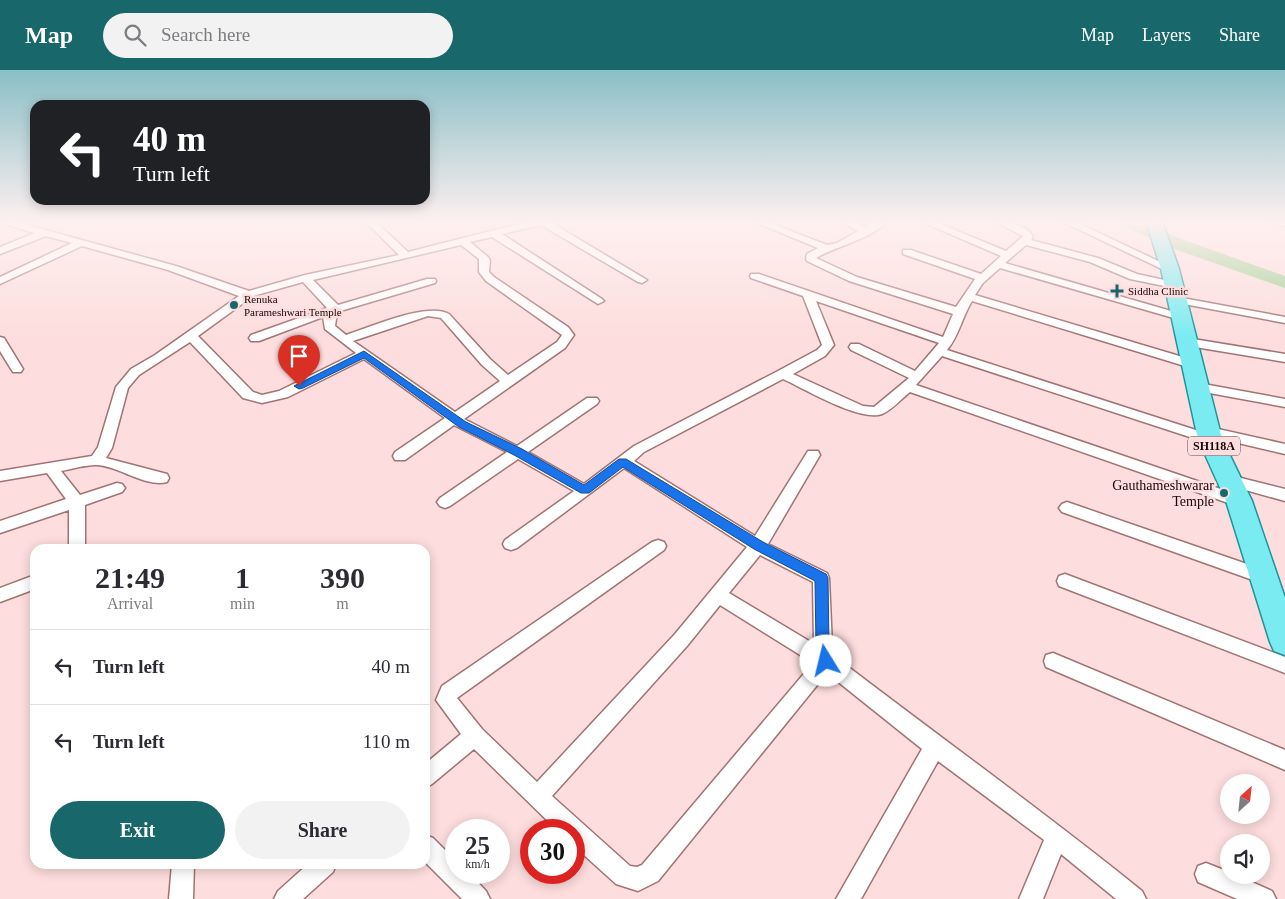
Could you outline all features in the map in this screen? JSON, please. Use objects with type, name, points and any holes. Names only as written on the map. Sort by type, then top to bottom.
[{"type":"main road","name":"SH118A","points":[[1166,260],[1210,436],[1234,491],[1285,642]]},
{"type":"street","points":[[0,281],[45,260]]},
{"type":"street","points":[[142,260],[249,294]]},
{"type":"street","points":[[97,460],[106,448],[122,387],[134,372],[159,358],[249,294],[305,278],[389,260]]},
{"type":"street","points":[[400,456],[561,345],[568,335],[564,330],[490,278],[484,272],[485,260]]},
{"type":"street","points":[[534,260],[598,301]]},
{"type":"street","points":[[608,260],[642,280]]},
{"type":"street","points":[[812,260],[852,278],[959,312]]},
{"type":"street","points":[[929,260],[982,278]]},
{"type":"street","points":[[784,374],[860,410],[872,412],[879,410],[912,382],[943,347],[959,312],[969,297],[982,278],[1002,260]]},
{"type":"street","points":[[1093,260],[1176,293]]},
{"type":"street","points":[[1125,260],[1176,293]]},
{"type":"street","points":[[997,264],[1176,293],[1285,320]]},
{"type":"street","points":[[755,276],[808,294],[943,347],[1210,436],[1285,449]]},
{"type":"street","points":[[305,278],[333,306],[329,316],[330,327],[344,340],[456,419],[585,490]]},
{"type":"street","points":[[255,338],[331,310],[431,281]]},
{"type":"street","points":[[510,544],[648,444],[821,353],[828,345],[808,294]]},
{"type":"street","points":[[969,297],[1190,353],[1285,358]]},
{"type":"street","points":[[344,340],[427,313],[439,313],[508,382]]},
{"type":"street","points":[[191,336],[248,395],[262,399],[283,394],[364,354]]},
{"type":"street","points":[[0,341],[17,369]]},
{"type":"street","points":[[855,347],[912,382],[1234,491],[1285,495]]},
{"type":"street","points":[[1198,387],[1285,403]]},
{"type":"street","points":[[445,502],[592,401]]},
{"type":"street","points":[[537,797],[681,640],[758,546],[813,455]]},
{"type":"street","points":[[0,476],[97,460],[162,478]]},
{"type":"street","points":[[622,462],[758,546],[821,578],[822,646],[826,661]]},
{"type":"street","points":[[50,467],[77,502],[77,544]]},
{"type":"street","points":[[0,527],[117,488]]},
{"type":"street","points":[[1067,508],[1264,577]]},
{"type":"street","points":[[561,819],[475,736],[446,700],[449,692],[658,546]]},
{"type":"street","points":[[1065,581],[1285,665]]},
{"type":"street","points":[[0,595],[30,584]]},
{"type":"street","points":[[718,595],[826,661],[935,746],[1057,836],[1134,899]]},
{"type":"street","points":[[585,841],[624,876],[638,879],[650,873],[826,661]]},
{"type":"street","points":[[1053,661],[1285,760]]},
{"type":"street","points":[[430,772],[475,736]]},
{"type":"street","points":[[848,899],[935,746]]},
{"type":"street","points":[[1031,899],[1057,836]]},
{"type":"street","points":[[430,851],[478,899]]},
{"type":"street","points":[[181,899],[183,869]]},
{"type":"street","points":[[286,899],[319,869]]},
{"type":"street","points":[[1206,874],[1264,899]]},
{"type":"waterway","points":[[1222,260],[1285,282]]},
{"type":"place","name":"Siddha Clinic","points":[[1117,291]]},
{"type":"place","name":"Renuka Parameshwari Temple","points":[[234,305]]},
{"type":"place","name":"Gauthameshwarar Temple","points":[[1224,493]]},
{"type":"route","points":[[299,386],[364,354],[399,377],[462,424],[518,452],[585,490],[622,462],[758,546],[821,578],[822,646],[826,661]]}]
